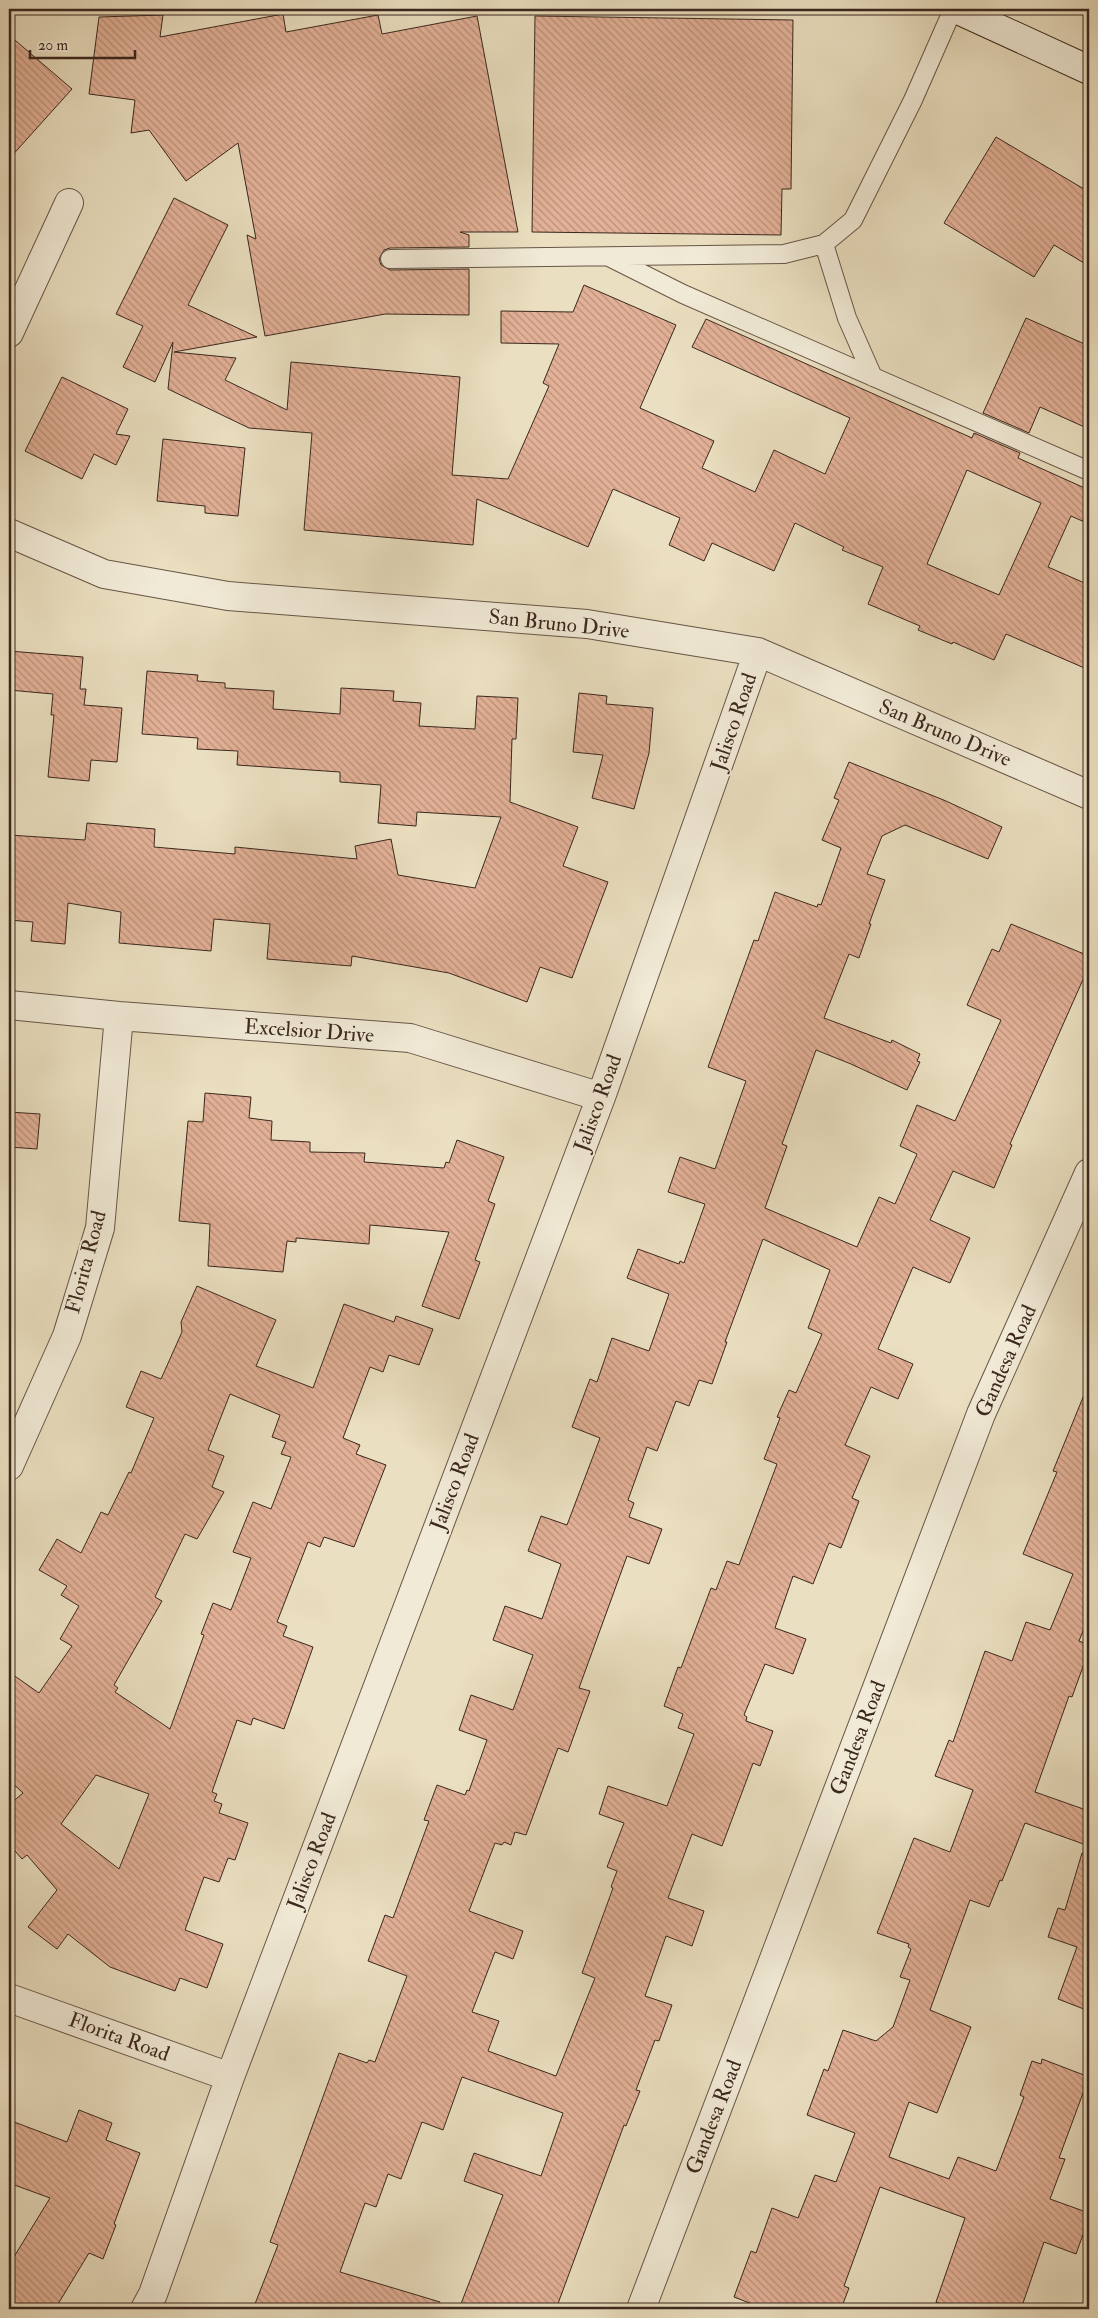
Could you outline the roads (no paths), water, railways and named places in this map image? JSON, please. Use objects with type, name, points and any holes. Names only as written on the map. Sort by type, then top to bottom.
[{"type":"street","points":[[954,9],[1089,70]]},
{"type":"street","points":[[9,333],[69,203]]},
{"type":"street","name":"San Bruno Drive","points":[[9,533],[104,574],[228,596],[586,624],[758,652],[1089,795]]},
{"type":"street","name":"Jalisco Road","points":[[145,2309],[154,2294],[230,2077],[601,1097],[758,652]]},
{"type":"street","name":"Excelsior Drive","points":[[9,1005],[119,1016],[410,1038],[601,1097]]},
{"type":"street","name":"Florita Road","points":[[9,1466],[67,1336],[100,1228],[119,1016]]},
{"type":"street","name":"Gandesa Road","points":[[641,2309],[981,1414],[1089,1173]]},
{"type":"street","name":"Florita Road","points":[[9,1998],[230,2077]]},
{"type":"lane","points":[[390,259],[784,254],[824,244],[853,220],[913,100],[954,9]]},
{"type":"lane","points":[[824,244],[847,318],[873,377]]},
{"type":"lane","points":[[606,256],[683,294],[1089,471]]}]
